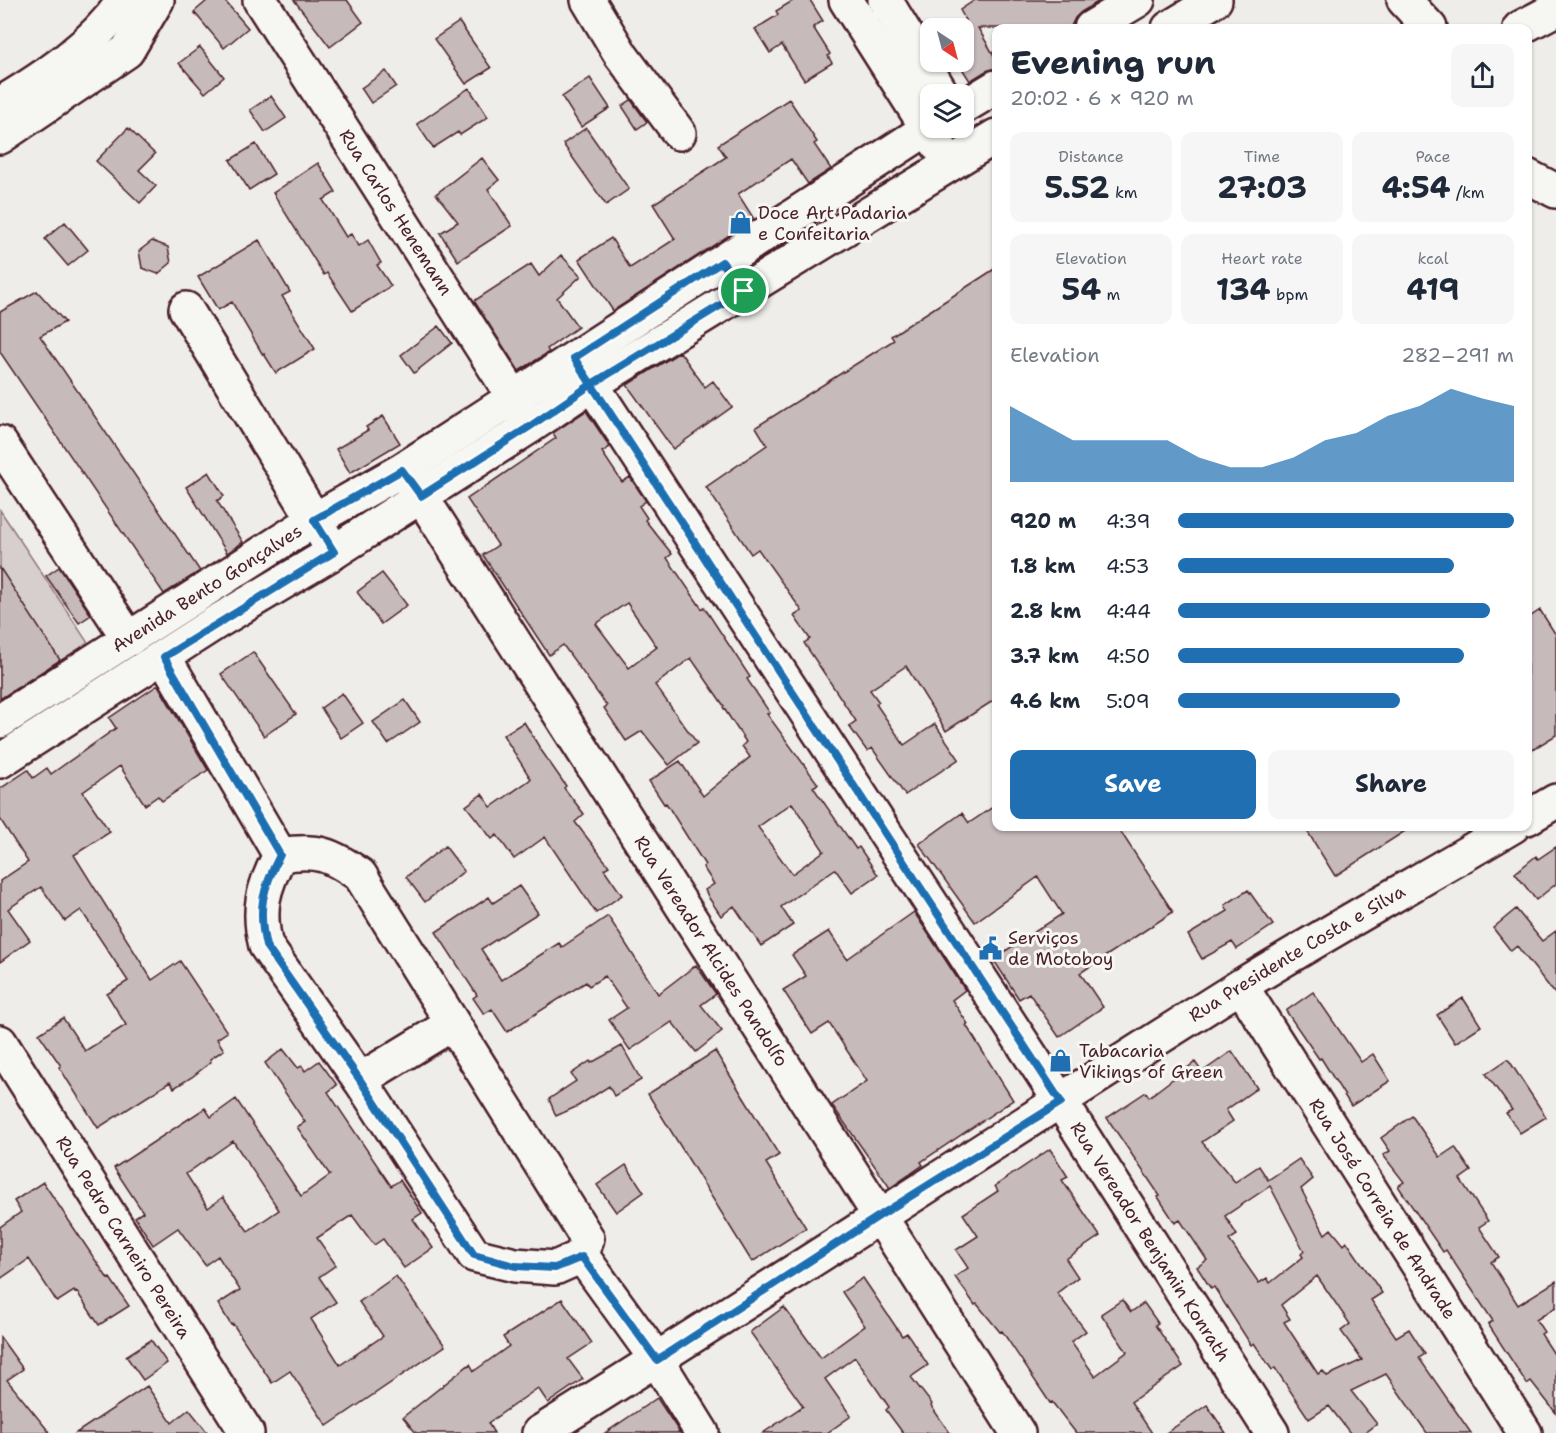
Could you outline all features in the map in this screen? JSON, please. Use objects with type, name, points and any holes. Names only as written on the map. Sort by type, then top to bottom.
[{"type":"street","points":[[0,137],[127,51],[157,0]]},
{"type":"street","name":"Rua Carlos Henemann","points":[[260,0],[513,396],[529,427]]},
{"type":"street","points":[[588,0],[621,55],[680,133]]},
{"type":"street","points":[[846,0],[920,114]]},
{"type":"street","points":[[885,0],[936,84]]},
{"type":"street","points":[[1098,24],[1138,0]]},
{"type":"street","points":[[1176,24],[1215,0]]},
{"type":"street","points":[[1404,0],[1426,24]]},
{"type":"street","points":[[111,6],[127,51]]},
{"type":"street","points":[[0,104],[67,59],[111,6]]},
{"type":"street","points":[[1528,24],[1556,9]]},
{"type":"street","points":[[974,100],[992,89]]},
{"type":"street","name":"Avenida Bento Gonçalves","points":[[0,761],[529,427],[583,371],[722,262],[920,134]]},
{"type":"street","points":[[955,138],[971,144]]},
{"type":"street","name":"Avenida Bento Gonçalves","points":[[0,721],[314,520],[402,470],[513,396],[583,371],[744,291],[971,144]]},
{"type":"street","points":[[1532,179],[1556,191]]},
{"type":"street","points":[[722,262],[744,291]]},
{"type":"street","points":[[186,309],[334,552]]},
{"type":"street","name":"Rua Vereador Benjamin Konrath","points":[[583,371],[1061,1102],[1272,1433]]},
{"type":"street","points":[[0,444],[129,639]]},
{"type":"street","name":"Rua Vereador Alcides Pandolfo","points":[[402,470],[421,496],[1018,1433]]},
{"type":"street","points":[[164,657],[280,855]]},
{"type":"street","points":[[1532,815],[1556,801]]},
{"type":"street","name":"Rua Presidente Costa e Silva","points":[[539,1433],[1242,986],[1505,831]]},
{"type":"street","points":[[280,855],[304,851],[334,857],[360,875],[587,1238],[582,1257]]},
{"type":"street","points":[[280,855],[265,883],[261,910],[266,946],[360,1080],[474,1255],[515,1266],[555,1268],[582,1257]]},
{"type":"street","name":"Rua José Correia de Andrade","points":[[1242,986],[1525,1433]]},
{"type":"street","points":[[360,1080],[452,1024]]},
{"type":"street","name":"Rua Pedro Carneiro Pereira","points":[[0,1042],[247,1433]]},
{"type":"street","points":[[582,1257],[657,1360],[702,1433]]},
{"type":"shaded area","points":[[0,510],[88,643],[0,706]]},
{"type":"building","points":[[208,0],[224,0],[248,28],[224,48],[194,12]]},
{"type":"building","points":[[294,0],[347,0],[363,22],[330,47]]},
{"type":"building","points":[[794,0],[810,0],[823,21],[813,27],[830,54],[828,56],[832,63],[804,80],[782,45],[770,53],[755,29],[778,15],[776,11]]},
{"type":"building","points":[[975,0],[1101,0],[1081,12],[1072,24],[992,24],[992,28],[978,28],[992,52],[992,69],[970,81],[964,72],[974,72],[974,18],[964,18],[960,10]]},
{"type":"building","points":[[459,22],[491,68],[466,84],[434,39]]},
{"type":"building","points":[[200,47],[224,77],[205,93],[179,63]]},
{"type":"building","points":[[386,71],[396,86],[371,103],[361,88]]},
{"type":"building","points":[[590,78],[610,108],[581,127],[562,97]]},
{"type":"building","points":[[469,88],[488,117],[460,135],[458,132],[433,148],[417,124]]},
{"type":"building","points":[[271,96],[286,118],[265,132],[250,110]]},
{"type":"building","points":[[789,99],[817,142],[814,144],[831,169],[808,184],[791,159],[738,194],[754,219],[613,311],[579,259],[611,238],[630,268],[675,239],[653,204],[726,157],[718,145]]},
{"type":"building","points":[[631,100],[647,122],[637,129],[622,106]]},
{"type":"building","points":[[128,128],[155,154],[139,170],[156,186],[140,203],[96,161]]},
{"type":"building","points":[[586,128],[629,189],[606,205],[563,144]]},
{"type":"building","points":[[256,144],[274,174],[249,190],[230,160]]},
{"type":"building","points":[[482,158],[499,180],[488,189],[512,226],[458,261],[440,233],[458,222],[436,194]]},
{"type":"building","points":[[318,163],[336,192],[323,200],[346,237],[351,234],[359,246],[368,240],[381,263],[377,265],[391,286],[352,311],[327,273],[324,275],[273,193]]},
{"type":"building","points":[[65,222],[88,250],[68,266],[45,239]]},
{"type":"building","points":[[259,240],[290,292],[282,296],[315,349],[276,373],[232,302],[218,310],[198,277]]},
{"type":"building","points":[[152,241],[168,247],[171,263],[158,274],[142,268],[139,251]]},
{"type":"building","points":[[561,255],[581,276],[557,298],[578,327],[547,349],[549,352],[519,371],[474,301],[531,264],[539,276]]},
{"type":"building","points":[[992,271],[992,702],[946,731],[906,666],[870,690],[879,702],[876,704],[904,745],[935,724],[959,759],[905,795],[872,748],[867,751],[849,726],[856,721],[804,643],[810,639],[794,616],[802,611],[758,549],[751,554],[706,487],[767,445],[756,427],[894,340],[891,336]]},
{"type":"building","points":[[37,291],[65,322],[40,336],[200,571],[164,594],[0,352],[0,312]]},
{"type":"building","points":[[439,326],[452,343],[414,373],[401,355]]},
{"type":"building","points":[[680,352],[705,387],[713,381],[732,407],[673,449],[627,385]]},
{"type":"building","points":[[586,411],[610,447],[602,452],[622,482],[630,477],[646,501],[639,506],[647,518],[645,520],[672,554],[667,558],[702,609],[704,607],[750,677],[747,679],[770,713],[767,714],[818,784],[813,787],[856,849],[859,847],[878,875],[852,893],[835,869],[781,907],[793,925],[761,946],[734,906],[721,916],[705,890],[714,884],[703,867],[705,865],[666,803],[664,804],[649,781],[680,761],[703,796],[750,757],[742,746],[746,742],[691,658],[655,685],[697,743],[669,765],[642,731],[626,741],[604,708],[607,706],[563,645],[549,655],[483,555],[498,545],[467,499],[556,438],[553,433]],"holes":[[[627,603],[657,647],[629,668],[596,624]],[[792,803],[824,851],[792,874],[758,827]]]},
{"type":"building","points":[[383,416],[400,443],[350,473],[336,449],[368,430],[366,427]]},
{"type":"building","points":[[209,472],[224,496],[217,501],[243,542],[227,553],[186,487]]},
{"type":"building","points":[[59,567],[91,615],[79,623],[46,576]]},
{"type":"building","points":[[0,568],[60,660],[0,699]]},
{"type":"building","points":[[382,573],[407,605],[381,624],[357,592]]},
{"type":"building","points":[[1540,610],[1556,635],[1556,735],[1532,750],[1532,616]]},
{"type":"building","points":[[253,652],[296,714],[264,736],[221,674]]},
{"type":"building","points":[[158,685],[208,770],[162,801],[158,796],[145,805],[120,766],[83,792],[110,832],[74,855],[152,980],[180,961],[227,1032],[217,1039],[224,1050],[210,1059],[211,1062],[192,1077],[174,1088],[170,1082],[98,1128],[39,1034],[63,1018],[85,1051],[126,1025],[107,994],[128,981],[81,910],[65,921],[41,887],[8,909],[30,940],[0,962],[0,881],[28,862],[0,819],[0,789],[28,770],[33,778],[47,768],[51,774],[116,728],[109,718]]},
{"type":"building","points":[[342,693],[363,723],[341,738],[321,708]]},
{"type":"building","points":[[405,700],[420,722],[388,744],[373,722]]},
{"type":"building","points":[[524,722],[566,786],[564,788],[584,814],[575,822],[609,866],[604,869],[622,895],[596,913],[545,837],[514,859],[497,835],[492,839],[466,806],[482,794],[491,807],[531,779],[503,735]]},
{"type":"building","points":[[992,808],[992,831],[1120,831],[1173,912],[1080,973],[1103,1007],[1059,1037],[1029,993],[1019,999],[993,959],[1062,914],[1038,877],[975,922],[919,844],[962,813],[969,823]]},
{"type":"building","points":[[1307,831],[1405,831],[1335,876]]},
{"type":"building","points":[[445,846],[464,871],[425,902],[406,877]]},
{"type":"building","points":[[1556,847],[1556,884],[1536,900],[1515,873],[1536,856],[1538,859]]},
{"type":"building","points":[[519,886],[538,913],[481,949],[501,980],[559,943],[562,947],[608,916],[658,994],[696,965],[716,994],[701,1005],[722,1031],[696,1052],[672,1022],[630,1050],[609,1020],[627,1008],[605,976],[589,986],[586,982],[507,1032],[492,1009],[484,1014],[473,998],[477,995],[436,932],[489,897],[493,903]]},
{"type":"building","points":[[1248,890],[1273,925],[1237,949],[1232,942],[1202,959],[1188,935],[1228,911],[1225,905]]},
{"type":"building","points":[[1516,909],[1542,941],[1556,931],[1556,995],[1517,946],[1511,951],[1493,928]]},
{"type":"building","points":[[914,912],[965,990],[952,1000],[1013,1100],[921,1162],[923,1165],[890,1188],[832,1105],[867,1081],[829,1023],[812,1034],[783,990],[806,976],[792,955],[829,931],[847,959]]},
{"type":"building","points":[[1313,992],[1361,1062],[1373,1054],[1390,1081],[1351,1106],[1321,1058],[1319,1059],[1286,1011]]},
{"type":"building","points":[[1463,998],[1481,1026],[1455,1043],[1437,1015]]},
{"type":"building","points":[[622,1046],[641,1080],[614,1096],[609,1086],[578,1106],[556,1116],[549,1099],[576,1081],[571,1074],[590,1061],[591,1063]]},
{"type":"building","points":[[283,1049],[298,1068],[302,1066],[305,1071],[319,1061],[337,1085],[328,1092],[391,1186],[400,1180],[422,1213],[413,1219],[433,1248],[404,1268],[383,1239],[374,1245],[352,1215],[317,1238],[336,1265],[319,1277],[336,1302],[311,1319],[340,1365],[383,1336],[359,1302],[396,1276],[445,1346],[327,1426],[290,1371],[272,1383],[233,1324],[231,1325],[218,1304],[240,1290],[218,1256],[205,1265],[178,1228],[153,1245],[135,1217],[143,1212],[114,1168],[205,1108],[211,1117],[236,1099],[301,1196],[330,1175],[297,1127],[305,1122],[265,1063]],"holes":[[[233,1141],[279,1210],[248,1231],[223,1197],[208,1208],[186,1174]]]},
{"type":"building","points":[[715,1051],[779,1155],[766,1163],[806,1228],[752,1262],[648,1094]]},
{"type":"building","points":[[1232,1051],[1257,1088],[1226,1110],[1233,1121],[1202,1142],[1235,1182],[1259,1166],[1268,1180],[1299,1159],[1313,1179],[1301,1189],[1325,1234],[1331,1229],[1344,1245],[1347,1242],[1382,1293],[1371,1300],[1396,1337],[1409,1329],[1425,1354],[1419,1358],[1471,1433],[1427,1433],[1386,1374],[1351,1391],[1377,1424],[1365,1433],[1350,1433],[1329,1406],[1309,1419],[1275,1368],[1272,1370],[1254,1343],[1251,1345],[1214,1287],[1211,1289],[1197,1267],[1207,1260],[1180,1220],[1175,1223],[1158,1197],[1160,1196],[1107,1118],[1146,1092],[1149,1097],[1195,1062],[1202,1072]],"holes":[[[1270,1186],[1304,1251],[1301,1254],[1303,1257],[1270,1283],[1267,1278],[1259,1283],[1229,1240],[1237,1235],[1225,1216]],[[1317,1276],[1350,1324],[1341,1331],[1362,1360],[1327,1376],[1323,1371],[1318,1374],[1284,1322],[1290,1319],[1281,1305]]]},
{"type":"building","points":[[1508,1059],[1546,1117],[1520,1133],[1506,1113],[1512,1110],[1486,1074]]},
{"type":"building","points":[[1412,1116],[1440,1157],[1455,1147],[1471,1171],[1460,1179],[1488,1221],[1479,1227],[1499,1257],[1491,1262],[1518,1305],[1556,1281],[1556,1307],[1536,1320],[1544,1332],[1541,1334],[1556,1357],[1556,1413],[1531,1381],[1527,1384],[1488,1324],[1493,1321],[1446,1250],[1443,1252],[1398,1186],[1404,1182],[1383,1155],[1390,1151],[1381,1138]]},
{"type":"building","points":[[1050,1149],[1068,1177],[1062,1180],[1100,1236],[1066,1259],[1078,1277],[1057,1293],[1086,1331],[1071,1342],[1095,1376],[1127,1352],[1101,1314],[1122,1300],[1131,1312],[1144,1303],[1158,1323],[1155,1325],[1183,1366],[1131,1402],[1152,1433],[1076,1433],[1052,1402],[1050,1403],[1002,1331],[1000,1332],[977,1304],[975,1305],[955,1277],[968,1268],[956,1250],[978,1236],[963,1214],[998,1191],[995,1186]]},
{"type":"building","points":[[626,1165],[644,1192],[616,1212],[597,1185]]},
{"type":"building","points":[[43,1182],[108,1279],[110,1278],[129,1306],[99,1325],[77,1292],[74,1291],[57,1302],[29,1259],[0,1279],[0,1227],[21,1212],[14,1201]]},
{"type":"building","points":[[863,1278],[902,1336],[907,1333],[928,1365],[911,1377],[932,1404],[931,1406],[950,1433],[903,1433],[886,1410],[889,1407],[855,1357],[825,1379],[851,1416],[827,1433],[763,1433],[803,1406],[750,1332],[784,1307],[821,1358],[865,1326],[842,1292]]},
{"type":"building","points":[[562,1299],[592,1343],[568,1359],[583,1379],[548,1403],[538,1388],[488,1423],[494,1433],[416,1433],[403,1417],[470,1364],[474,1371],[509,1346],[503,1337]]},
{"type":"building","points":[[0,1337],[23,1369],[7,1380],[50,1433],[0,1433]]},
{"type":"building","points":[[151,1340],[167,1363],[143,1380],[126,1356]]},
{"type":"building","points":[[147,1386],[172,1423],[189,1409],[208,1433],[76,1433]]},
{"type":"building","points":[[657,1398],[680,1433],[605,1433]]},
{"type":"building","points":[[1207,1405],[1226,1433],[1166,1433]]},
{"type":"place","name":"Doce Art Padaria e Confeitaria","points":[[740,223]]},
{"type":"place","name":"Serviços de Motoboy","points":[[990,948]]},
{"type":"place","name":"Tabacaria Vikings of Green","points":[[1061,1061]]},
{"type":"route","points":[[744,291],[592,384],[421,496],[402,470],[314,520],[334,552],[164,657],[280,855],[265,883],[261,910],[266,946],[360,1080],[474,1255],[515,1266],[555,1268],[582,1257],[657,1360],[879,1216],[1061,1102],[592,384],[574,358],[722,262],[744,291]]}]
